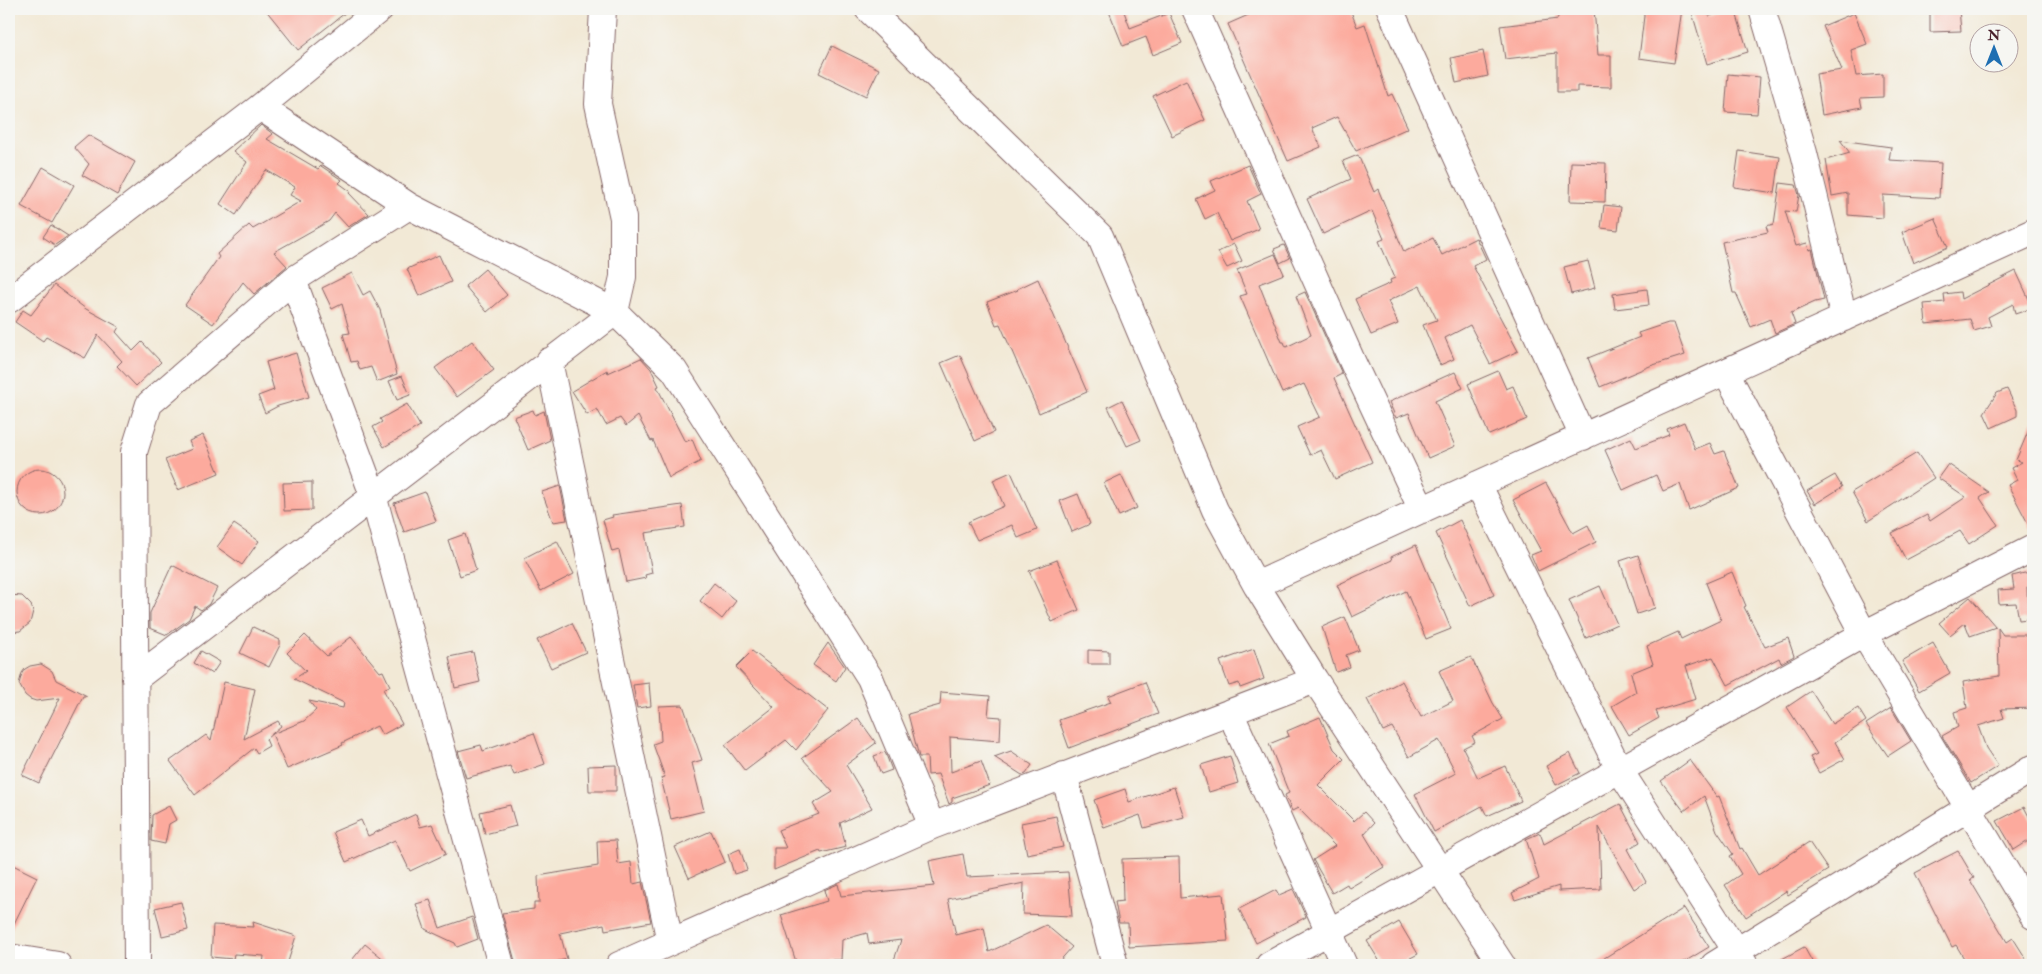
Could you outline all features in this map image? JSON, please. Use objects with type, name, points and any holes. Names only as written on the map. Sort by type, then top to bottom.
[{"type":"street","points":[[9,300],[260,107],[380,9]]},
{"type":"street","points":[[135,679],[373,494],[615,312],[623,277],[622,218],[598,104],[603,9]]},
{"type":"street","points":[[868,9],[1100,236],[1215,510],[1256,585],[1315,680],[1502,965]]},
{"type":"street","points":[[1195,9],[1353,363],[1422,510]]},
{"type":"street","points":[[1390,9],[1583,437]]},
{"type":"street","points":[[1762,9],[1804,153],[1844,318]]},
{"type":"street","points":[[260,107],[409,206],[615,312],[674,370],[870,678],[932,826]]},
{"type":"street","points":[[137,965],[134,452],[150,404],[293,280],[409,206]]},
{"type":"street","points":[[1256,585],[2033,232]]},
{"type":"street","points":[[293,280],[373,494],[501,965]]},
{"type":"street","points":[[549,361],[670,942]]},
{"type":"street","points":[[1726,372],[1864,634],[2033,916]]},
{"type":"street","points":[[1478,484],[1619,769],[1740,958]]},
{"type":"street","points":[[1269,965],[1864,634],[2033,548]]},
{"type":"street","points":[[619,965],[932,826],[1315,680]]},
{"type":"street","points":[[1230,712],[1344,965]]},
{"type":"street","points":[[1714,965],[1740,958],[1968,807],[2033,768]]},
{"type":"street","points":[[1064,775],[1115,965]]},
{"type":"street","points":[[9,957],[58,965]]},
{"type":"building","points":[[265,9],[350,9],[298,50]]},
{"type":"building","points":[[1108,9],[1123,9],[1130,28],[1169,13],[1182,43],[1153,55],[1146,37],[1123,46]]},
{"type":"building","points":[[1262,9],[1350,9],[1357,27],[1365,24],[1388,96],[1392,94],[1408,128],[1356,151],[1337,117],[1312,128],[1321,147],[1288,161],[1228,24]]},
{"type":"building","points":[[1557,9],[1594,9],[1598,55],[1611,55],[1611,87],[1577,86],[1577,92],[1557,92],[1557,53],[1505,59],[1500,26],[1558,19]]},
{"type":"building","points":[[1643,9],[1682,9],[1674,63],[1639,58],[1644,16]]},
{"type":"building","points":[[1691,9],[1708,9],[1709,16],[1735,9],[1748,52],[1707,64]]},
{"type":"building","points":[[1930,9],[1959,9],[1961,31],[1930,32]]},
{"type":"building","points":[[1854,13],[1867,44],[1851,50],[1856,76],[1883,74],[1883,97],[1860,98],[1862,107],[1822,115],[1816,74],[1842,70],[1823,26]]},
{"type":"building","points":[[832,46],[879,69],[866,96],[819,73]]},
{"type":"building","points":[[1483,51],[1488,76],[1456,83],[1451,58]]},
{"type":"building","points":[[1728,74],[1760,77],[1757,114],[1725,112]]},
{"type":"building","points":[[1186,80],[1205,120],[1172,136],[1153,96]]},
{"type":"building","points":[[261,125],[273,134],[267,139],[318,169],[321,166],[342,180],[339,183],[350,191],[349,193],[369,214],[348,227],[335,213],[329,221],[274,252],[287,266],[254,294],[243,282],[213,324],[185,305],[219,257],[217,254],[249,225],[253,229],[301,201],[290,195],[295,187],[266,170],[236,215],[220,204],[247,162],[233,151]]},
{"type":"building","points":[[88,135],[135,162],[117,195],[82,175],[89,164],[74,147]]},
{"type":"building","points":[[1840,140],[1891,147],[1889,160],[1941,163],[1939,198],[1883,195],[1883,218],[1848,215],[1848,193],[1832,196],[1826,160],[1850,153]]},
{"type":"building","points":[[1739,151],[1780,157],[1775,193],[1734,187]]},
{"type":"building","points":[[1358,155],[1374,192],[1378,189],[1404,252],[1433,238],[1442,255],[1476,238],[1486,259],[1473,266],[1518,351],[1490,364],[1470,325],[1445,338],[1454,359],[1440,365],[1423,325],[1437,320],[1420,286],[1388,301],[1398,324],[1371,335],[1355,299],[1391,283],[1390,280],[1395,278],[1379,241],[1384,239],[1372,211],[1323,234],[1307,199],[1351,179],[1343,161]]},
{"type":"building","points":[[1571,162],[1606,163],[1605,202],[1570,201]]},
{"type":"building","points":[[1248,165],[1261,194],[1247,201],[1259,229],[1230,241],[1217,213],[1205,219],[1196,199],[1215,190],[1211,181]]},
{"type":"building","points":[[43,167],[74,185],[52,223],[21,206]]},
{"type":"building","points":[[1780,183],[1796,185],[1799,195],[1796,212],[1785,211],[1796,246],[1807,243],[1809,250],[1812,249],[1824,300],[1791,313],[1795,324],[1775,333],[1770,319],[1751,327],[1736,293],[1733,293],[1722,242],[1768,232],[1766,226],[1774,224]]},
{"type":"building","points":[[1604,205],[1621,207],[1618,230],[1601,228]]},
{"type":"building","points":[[1935,218],[1948,247],[1913,263],[1902,232]]},
{"type":"building","points":[[51,225],[68,236],[55,245],[43,237]]},
{"type":"building","points":[[1234,244],[1242,261],[1227,268],[1218,252]]},
{"type":"building","points":[[1284,245],[1290,258],[1280,263],[1274,249]]},
{"type":"building","points":[[1275,254],[1284,274],[1259,284],[1282,342],[1284,342],[1286,347],[1311,335],[1296,296],[1305,292],[1342,374],[1334,378],[1372,462],[1335,479],[1321,450],[1310,455],[1297,427],[1320,417],[1304,384],[1282,393],[1240,296],[1247,294],[1237,270]]},
{"type":"building","points":[[439,255],[451,282],[419,296],[407,269]]},
{"type":"building","points":[[1588,261],[1595,288],[1571,294],[1564,267]]},
{"type":"building","points":[[485,269],[507,295],[487,312],[465,286]]},
{"type":"building","points":[[2016,271],[2033,308],[2015,314],[2013,304],[1988,317],[1991,326],[1974,331],[1970,319],[1926,324],[1924,304],[1945,302],[1944,294],[1960,292],[1961,299]]},
{"type":"building","points":[[352,273],[363,295],[370,291],[380,310],[397,374],[377,382],[371,367],[360,370],[357,361],[351,362],[343,334],[350,333],[342,304],[332,309],[322,288]]},
{"type":"building","points":[[1038,279],[1087,392],[1039,413],[1000,324],[996,325],[987,302],[1018,290]]},
{"type":"building","points":[[54,285],[86,309],[119,327],[116,332],[133,351],[142,342],[161,362],[136,386],[117,366],[122,361],[98,335],[85,358],[46,337],[43,341],[15,322],[23,310],[31,315]]},
{"type":"building","points":[[1647,289],[1649,305],[1615,309],[1613,294]]},
{"type":"building","points":[[1668,323],[1674,323],[1685,355],[1650,366],[1600,387],[1588,358],[1640,337],[1638,333]]},
{"type":"building","points":[[472,341],[494,370],[457,397],[435,368]]},
{"type":"building","points":[[296,353],[309,397],[278,406],[265,413],[258,396],[274,390],[266,362]]},
{"type":"building","points":[[960,355],[994,432],[975,441],[941,363]]},
{"type":"building","points":[[641,358],[651,369],[659,386],[657,387],[685,442],[692,439],[701,461],[669,478],[653,440],[651,441],[638,416],[626,426],[620,418],[606,425],[597,409],[587,415],[572,391],[607,370],[608,373]]},
{"type":"building","points":[[1498,371],[1506,389],[1513,386],[1527,419],[1489,435],[1468,384]]},
{"type":"building","points":[[1455,372],[1463,388],[1435,401],[1455,446],[1428,458],[1409,413],[1396,418],[1389,402]]},
{"type":"building","points":[[402,376],[410,395],[397,400],[389,381]]},
{"type":"building","points":[[2007,389],[2017,410],[2017,416],[1991,428],[1984,413],[1997,393]]},
{"type":"building","points":[[1122,400],[1141,440],[1127,446],[1108,407]]},
{"type":"building","points":[[407,404],[420,426],[384,447],[373,427],[382,422],[380,419]]},
{"type":"building","points":[[533,410],[535,415],[544,411],[550,440],[528,450],[514,417]]},
{"type":"building","points":[[2033,420],[2033,533],[2008,485],[2017,480],[2011,468],[2022,462],[2016,460]]},
{"type":"building","points":[[1684,422],[1695,449],[1710,443],[1715,454],[1724,451],[1739,488],[1689,510],[1680,484],[1663,491],[1656,475],[1623,490],[1605,450],[1631,438],[1636,448],[1669,435],[1667,429]]},
{"type":"building","points":[[203,435],[219,473],[178,490],[165,460],[192,449],[189,441]]},
{"type":"building","points":[[1917,453],[1934,478],[1868,521],[1852,492]]},
{"type":"building","points":[[1948,464],[1989,492],[1980,498],[1998,525],[1969,544],[1960,531],[1906,560],[1892,533],[1927,515],[1930,521],[1966,497],[1938,478]]},
{"type":"building","points":[[40,469],[53,473],[59,479],[63,492],[59,505],[53,511],[40,515],[27,511],[21,505],[17,492],[21,479],[27,473]]},
{"type":"building","points":[[1011,472],[1037,530],[1018,538],[1012,525],[977,540],[968,522],[1004,506],[993,480]]},
{"type":"building","points":[[1121,475],[1137,508],[1119,516],[1104,483]]},
{"type":"building","points":[[1835,475],[1842,487],[1815,504],[1807,491]]},
{"type":"building","points":[[312,482],[312,510],[284,511],[283,483]]},
{"type":"building","points":[[1546,483],[1573,533],[1588,525],[1596,542],[1538,571],[1531,555],[1541,551],[1513,500]]},
{"type":"building","points":[[560,486],[567,520],[553,522],[542,492]]},
{"type":"building","points":[[425,492],[436,521],[404,532],[394,503]]},
{"type":"building","points":[[1078,494],[1090,524],[1072,532],[1060,501]]},
{"type":"building","points":[[682,505],[685,527],[645,533],[652,573],[645,575],[646,578],[626,582],[619,550],[612,552],[603,520],[613,517],[612,515]]},
{"type":"building","points":[[1460,520],[1494,595],[1470,606],[1436,533]]},
{"type":"building","points":[[234,524],[259,541],[242,565],[217,547]]},
{"type":"building","points":[[465,534],[476,570],[460,576],[448,540]]},
{"type":"building","points":[[557,541],[574,574],[541,591],[524,558]]},
{"type":"building","points":[[1416,545],[1451,629],[1426,639],[1406,591],[1352,617],[1337,585],[1392,560],[1391,557]]},
{"type":"building","points":[[1638,555],[1655,608],[1637,614],[1620,561]]},
{"type":"building","points":[[1057,560],[1079,610],[1052,622],[1029,571]]},
{"type":"building","points":[[172,565],[217,588],[209,604],[201,610],[195,606],[189,619],[167,635],[150,628],[150,613]]},
{"type":"building","points":[[1732,572],[1746,606],[1744,607],[1765,647],[1788,638],[1794,656],[1781,663],[1779,658],[1728,685],[1713,657],[1686,666],[1696,699],[1656,711],[1659,718],[1629,735],[1612,706],[1636,692],[1631,673],[1653,664],[1647,646],[1678,632],[1681,639],[1721,620],[1706,583]]},
{"type":"building","points":[[2029,572],[2033,578],[2033,587],[2027,587],[2028,619],[2019,620],[2016,603],[1999,604],[1998,590],[2014,589],[2012,576]]},
{"type":"building","points":[[714,583],[736,601],[722,619],[700,601]]},
{"type":"building","points":[[1600,586],[1617,624],[1586,638],[1569,600]]},
{"type":"building","points":[[9,595],[22,596],[31,605],[33,611],[30,623],[20,631],[9,632]]},
{"type":"building","points":[[1970,597],[1996,627],[1970,636],[1965,623],[1950,635],[1939,623]]},
{"type":"building","points":[[1345,617],[1359,650],[1346,655],[1350,667],[1336,672],[1322,627]]},
{"type":"building","points":[[572,623],[586,652],[551,668],[537,640]]},
{"type":"building","points":[[253,627],[280,640],[280,645],[269,667],[240,653]]},
{"type":"building","points":[[1998,628],[2003,635],[2033,635],[2033,708],[2001,709],[2004,718],[1978,726],[1986,748],[1998,766],[1971,783],[1942,736],[1958,727],[1954,712],[1967,708],[1963,682],[1999,676]]},
{"type":"building","points":[[305,635],[327,656],[351,637],[380,672],[383,671],[390,686],[383,689],[402,724],[382,735],[377,726],[342,743],[343,745],[287,769],[272,734],[304,721],[316,710],[309,701],[343,708],[344,703],[294,679],[306,671],[287,653]]},
{"type":"building","points":[[828,643],[845,667],[836,681],[813,665]]},
{"type":"building","points":[[1933,643],[1950,673],[1919,691],[1902,661]]},
{"type":"building","points":[[1254,649],[1264,679],[1240,688],[1239,683],[1229,686],[1220,661]]},
{"type":"building","points":[[1088,650],[1109,651],[1109,664],[1088,664]]},
{"type":"building","points":[[201,651],[220,662],[212,674],[194,663]]},
{"type":"building","points":[[752,651],[828,710],[796,750],[786,740],[745,771],[725,745],[774,707],[736,667]]},
{"type":"building","points":[[473,652],[480,682],[455,688],[449,657]]},
{"type":"building","points":[[1471,657],[1493,703],[1503,719],[1472,736],[1475,742],[1463,748],[1478,778],[1505,766],[1521,801],[1487,816],[1482,806],[1434,832],[1415,794],[1456,773],[1439,740],[1409,757],[1392,727],[1383,731],[1367,699],[1402,681],[1421,717],[1453,701],[1439,671]]},
{"type":"building","points":[[41,664],[52,671],[56,680],[87,696],[83,696],[39,783],[22,775],[60,698],[36,701],[30,699],[25,695],[19,684],[25,669]]},
{"type":"building","points":[[224,682],[255,689],[244,739],[278,721],[281,726],[266,739],[269,746],[257,753],[254,748],[195,795],[170,761],[206,735],[211,741]]},
{"type":"building","points":[[1145,682],[1158,714],[1069,748],[1059,720],[1111,702],[1108,696]]},
{"type":"building","points":[[649,683],[651,706],[637,708],[633,685]]},
{"type":"building","points":[[1811,691],[1832,724],[1858,708],[1866,721],[1835,742],[1845,759],[1819,773],[1810,757],[1817,754],[1787,707]]},
{"type":"building","points":[[941,692],[990,696],[988,716],[1001,717],[1000,741],[950,737],[951,772],[981,761],[990,785],[952,798],[952,802],[949,804],[938,774],[928,775],[927,757],[919,757],[908,714],[940,705]]},
{"type":"building","points":[[683,705],[702,760],[692,763],[704,811],[671,819],[661,778],[665,777],[653,744],[661,741],[659,706]]},
{"type":"building","points":[[1891,708],[1911,741],[1888,756],[1866,724]]},
{"type":"building","points":[[1320,717],[1334,749],[1344,759],[1318,785],[1354,821],[1364,812],[1374,823],[1364,834],[1384,867],[1349,888],[1347,884],[1332,893],[1313,860],[1335,846],[1298,808],[1292,811],[1285,795],[1289,793],[1269,744],[1289,736],[1287,731]]},
{"type":"building","points":[[858,718],[876,743],[846,765],[872,808],[840,823],[846,847],[821,853],[820,851],[774,870],[774,848],[786,848],[778,830],[819,814],[813,804],[833,792],[802,758]]},
{"type":"building","points":[[534,733],[545,764],[514,775],[510,766],[466,778],[458,751],[481,745],[483,751]]},
{"type":"building","points":[[1011,751],[1032,765],[1026,774],[1022,775],[994,757]]},
{"type":"building","points":[[885,752],[892,770],[881,774],[874,756]]},
{"type":"building","points":[[1570,753],[1580,773],[1556,785],[1546,766]]},
{"type":"building","points":[[1230,756],[1238,783],[1209,792],[1201,765]]},
{"type":"building","points":[[1690,760],[1717,797],[1719,796],[1740,849],[1742,848],[1758,875],[1809,842],[1828,870],[1788,895],[1786,891],[1746,917],[1725,885],[1741,874],[1730,856],[1733,854],[1717,831],[1704,796],[1684,811],[1661,781]]},
{"type":"building","points":[[616,765],[616,791],[589,791],[588,766]]},
{"type":"building","points":[[1174,787],[1184,817],[1144,828],[1140,815],[1104,828],[1094,800],[1125,789],[1129,802]]},
{"type":"building","points":[[1620,804],[1640,842],[1628,849],[1646,882],[1634,889],[1599,827],[1601,889],[1559,891],[1559,886],[1515,900],[1512,893],[1539,879],[1526,839],[1540,833],[1544,844]]},
{"type":"building","points":[[510,805],[516,826],[485,834],[480,812]]},
{"type":"building","points":[[169,806],[176,820],[169,824],[165,844],[151,841],[152,815]]},
{"type":"building","points":[[2024,807],[2033,824],[2033,838],[2014,850],[1997,821]]},
{"type":"building","points":[[416,814],[420,827],[432,824],[446,854],[410,871],[395,840],[346,862],[333,832],[361,820],[368,836]]},
{"type":"building","points":[[1056,816],[1063,847],[1027,854],[1021,823]]},
{"type":"building","points":[[711,831],[725,862],[689,878],[675,847]]},
{"type":"building","points":[[616,840],[618,864],[631,862],[633,884],[642,882],[651,922],[605,930],[604,924],[560,933],[567,959],[543,965],[516,965],[502,913],[534,909],[534,903],[539,903],[538,876],[598,866],[597,841]]},
{"type":"building","points":[[740,849],[747,870],[734,874],[728,854]]},
{"type":"building","points":[[1958,851],[1974,878],[1970,880],[2007,942],[2013,938],[2030,965],[1968,965],[1956,945],[1952,947],[1915,873]]},
{"type":"building","points":[[963,854],[967,877],[1068,872],[1072,916],[1023,914],[1024,883],[948,899],[956,935],[984,928],[989,952],[1046,925],[1072,947],[1056,965],[949,965],[948,961],[927,965],[910,965],[894,960],[901,940],[869,944],[867,933],[842,940],[841,960],[831,960],[830,965],[797,965],[781,915],[827,901],[824,890],[838,884],[841,896],[934,886],[929,861]]},
{"type":"building","points":[[1179,857],[1180,898],[1223,894],[1228,941],[1129,947],[1128,923],[1119,923],[1115,902],[1123,901],[1122,859]]},
{"type":"building","points":[[9,863],[37,877],[9,934]]},
{"type":"building","points":[[1293,889],[1306,917],[1256,943],[1239,909],[1276,890],[1279,895]]},
{"type":"building","points":[[430,900],[440,928],[472,917],[478,939],[457,947],[455,943],[425,929],[416,904]]},
{"type":"building","points":[[181,902],[188,930],[162,936],[155,908]]},
{"type":"building","points":[[1684,908],[1709,947],[1679,965],[1593,965]]},
{"type":"building","points":[[253,922],[296,936],[287,965],[263,965],[264,956],[234,954],[233,959],[211,957],[213,925],[254,927]]},
{"type":"building","points":[[1399,922],[1418,954],[1397,965],[1382,965],[1367,941]]},
{"type":"building","points":[[365,944],[391,965],[348,965]]},
{"type":"building","points":[[1804,947],[1814,965],[1771,965]]}]
